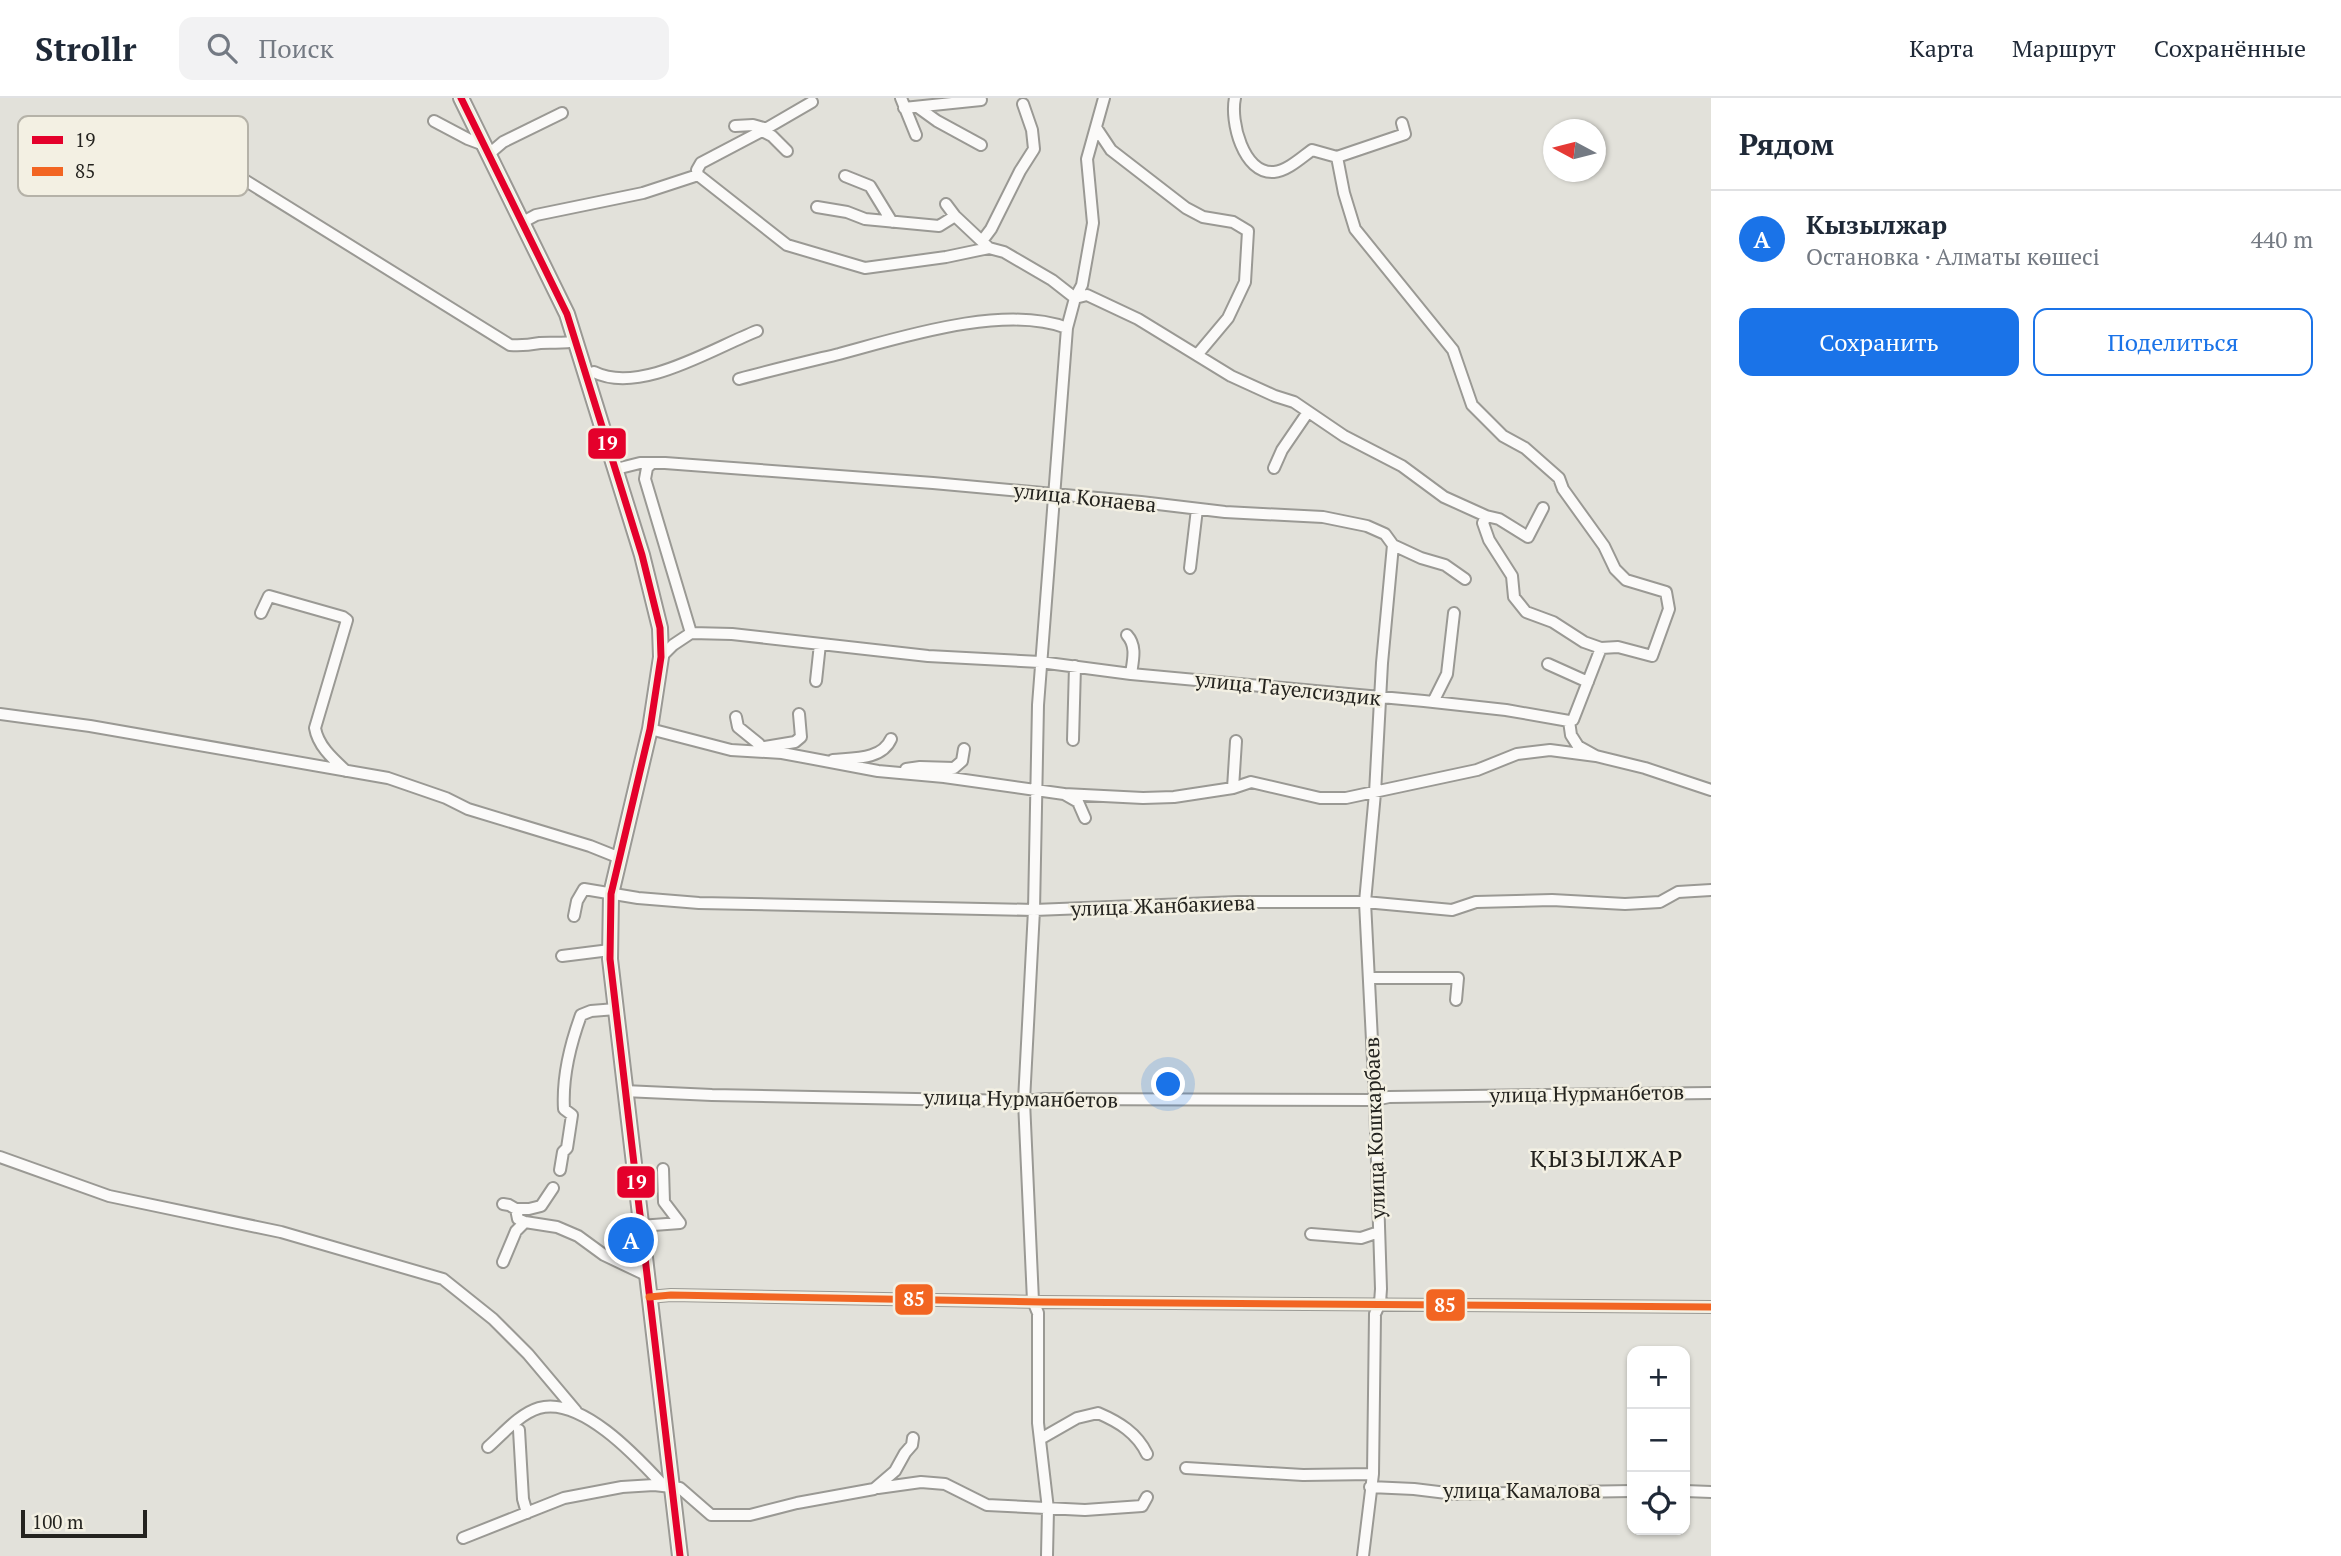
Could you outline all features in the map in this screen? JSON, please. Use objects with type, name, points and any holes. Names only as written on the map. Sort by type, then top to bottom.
[{"type":"main road","points":[[461,98],[567,314],[652,590],[660,628],[661,657],[650,729],[611,894],[610,950],[652,1318],[667,1485],[680,1556]]},
{"type":"street","points":[[1047,1556],[1048,1509],[1042,1438],[1038,1423],[1038,1312],[1033,1301],[1024,1101],[1034,910],[1040,662],[1067,328],[1075,298],[1082,285],[1093,223],[1087,159],[1104,98]]},
{"type":"street","points":[[1235,98],[1242,150],[1250,162],[1261,169],[1274,172],[1311,150],[1337,157],[1405,135],[1402,123]]},
{"type":"street","points":[[919,108],[981,100]]},
{"type":"street","points":[[812,102],[701,163],[697,170],[698,176],[787,244],[865,268],[946,257],[986,245]]},
{"type":"street","points":[[903,103],[919,108],[981,145]]},
{"type":"street","points":[[903,103],[916,135]]},
{"type":"street","points":[[986,245],[991,229],[1034,149],[1032,130],[1023,104]]},
{"type":"street","points":[[434,121],[486,149],[562,113]]},
{"type":"street","points":[[735,126],[753,125],[764,130],[787,151]]},
{"type":"street","points":[[1097,129],[1111,150],[1186,208],[1203,217],[1233,222],[1248,231],[1248,262],[1241,292],[1228,318],[1197,355]]},
{"type":"street","points":[[1337,157],[1355,229],[1453,350],[1472,405],[1503,436],[1525,448],[1559,478],[1563,489],[1604,546],[1615,569],[1626,580],[1666,592],[1669,609],[1652,656],[1618,647],[1601,648],[1584,642],[1553,622],[1526,612],[1514,597],[1512,576],[1489,540],[1483,523],[1486,516]]},
{"type":"street","points":[[526,227],[536,215],[643,193],[698,176]]},
{"type":"street","points":[[845,176],[870,186],[892,222]]},
{"type":"street","points":[[248,182],[510,345],[576,341]]},
{"type":"street","points":[[946,204],[986,245],[1004,252],[1052,280],[1075,298]]},
{"type":"street","points":[[817,207],[847,212],[865,219],[939,226],[955,216]]},
{"type":"street","points":[[1075,298],[1087,295],[1138,319],[1231,376],[1294,402],[1344,436],[1402,466],[1444,497],[1499,519],[1528,537],[1543,508]]},
{"type":"street","points":[[739,379],[961,323],[1007,320],[1053,323],[1067,328]]},
{"type":"street","points":[[587,374],[594,372],[606,378],[618,379],[641,377],[672,369],[757,331]]},
{"type":"street","points":[[1274,468],[1282,450],[1308,412]]},
{"type":"street","points":[[652,463],[647,468],[645,479],[691,633],[661,657]]},
{"type":"street","name":"улица Конаева","points":[[616,469],[652,463],[782,471],[1225,513],[1323,517],[1367,526],[1385,534],[1393,545],[1445,565],[1465,579]]},
{"type":"street","points":[[1190,568],[1197,509]]},
{"type":"street","points":[[1380,699],[1393,545]]},
{"type":"street","points":[[261,613],[270,596],[347,620],[315,728],[316,736],[323,747],[346,771]]},
{"type":"street","points":[[1433,702],[1447,674],[1454,613]]},
{"type":"street","name":"улица Тауелсиздик","points":[[691,633],[732,634],[928,656],[1040,662],[1131,674],[1506,710],[1569,721]]},
{"type":"street","points":[[1127,635],[1133,641],[1131,674]]},
{"type":"street","points":[[816,681],[820,644]]},
{"type":"street","points":[[1596,756],[1578,746],[1571,735],[1569,721],[1573,720],[1601,648]]},
{"type":"street","points":[[1548,664],[1588,682]]},
{"type":"street","points":[[1073,740],[1075,666]]},
{"type":"street","name":"улица Кошкарбаев","points":[[1363,1556],[1373,1474],[1375,1314],[1380,1303],[1381,1289],[1365,902],[1380,699]]},
{"type":"street","points":[[0,714],[90,726],[388,778],[446,798],[468,809],[569,839],[620,858]]},
{"type":"street","points":[[763,751],[765,747],[795,742],[801,737],[799,714]]},
{"type":"street","points":[[736,717],[738,727],[759,744],[763,751]]},
{"type":"street","points":[[650,729],[731,750],[763,751],[893,772],[1064,794],[1174,797],[1233,788],[1251,782],[1320,798],[1346,798],[1477,770],[1517,754],[1556,751],[1596,756],[1645,768],[1711,790]]},
{"type":"street","points":[[1556,751],[1565,747],[1571,735]]},
{"type":"street","points":[[816,760],[862,757],[880,752],[889,744],[891,738]]},
{"type":"street","points":[[1233,788],[1236,741]]},
{"type":"street","points":[[893,772],[920,767],[954,768],[962,761],[964,749]]},
{"type":"street","points":[[1064,794],[1078,802],[1085,818]]},
{"type":"street","name":"улица Жанбакиева","points":[[574,916],[577,901],[584,889],[638,898],[699,903],[1034,910],[1238,902],[1365,902],[1452,910],[1476,902],[1660,902],[1678,892],[1711,890]]},
{"type":"street","points":[[562,956],[610,950]]},
{"type":"street","points":[[1369,978],[1458,978],[1456,1000]]},
{"type":"street","points":[[560,1170],[572,1115],[564,1109],[563,1091],[573,1036],[581,1015],[591,1011],[615,1009]]},
{"type":"street","name":"улица Нурманбетов","points":[[624,1091],[736,1096],[1024,1101],[1375,1100],[1389,1097],[1464,1095],[1711,1093]]},
{"type":"street","points":[[0,1157],[109,1196],[281,1232],[443,1279],[493,1319],[528,1354],[576,1411],[613,1436],[667,1485]]},
{"type":"street","points":[[640,1226],[680,1223],[664,1202],[663,1169]]},
{"type":"street","points":[[503,1204],[516,1209],[541,1206],[553,1188]]},
{"type":"street","points":[[516,1209],[518,1219],[568,1231],[604,1255],[646,1275]]},
{"type":"street","points":[[503,1262],[516,1231],[525,1222]]},
{"type":"street","points":[[1311,1234],[1361,1238],[1379,1232]]},
{"type":"street","points":[[652,1318],[666,1301],[696,1296]]},
{"type":"street","points":[[649,1297],[1711,1307]]},
{"type":"street","points":[[488,1447],[523,1416],[538,1409],[554,1405],[576,1411]]},
{"type":"street","points":[[1042,1438],[1077,1418],[1098,1413],[1127,1429],[1140,1441],[1147,1454]]},
{"type":"street","points":[[519,1430],[523,1499],[527,1513]]},
{"type":"street","points":[[874,1489],[895,1471],[914,1438]]},
{"type":"street","points":[[1186,1468],[1303,1475],[1373,1474]]},
{"type":"street","points":[[463,1538],[564,1498],[622,1487],[667,1485],[680,1488],[711,1515],[750,1515],[797,1503],[921,1482],[946,1485],[987,1505],[1085,1510],[1142,1506],[1147,1497]]},
{"type":"street","name":"улица Камалова","points":[[1370,1487],[1455,1494],[1627,1490]]},
{"type":"street","points":[[1690,1491],[1711,1492]]},
{"type":"transit line","name":"19","points":[[461,98],[567,314],[642,555],[660,628],[661,657],[650,729],[611,894],[610,959],[680,1556]]},
{"type":"transit line","name":"85","points":[[649,1297],[671,1295],[1042,1302],[1711,1307]]},
{"type":"place","name":"Кызылжар","points":[[631,1240]]},
{"type":"district","name":"ҚЫЗЫЛЖАР","points":[[1607,1159]]}]
